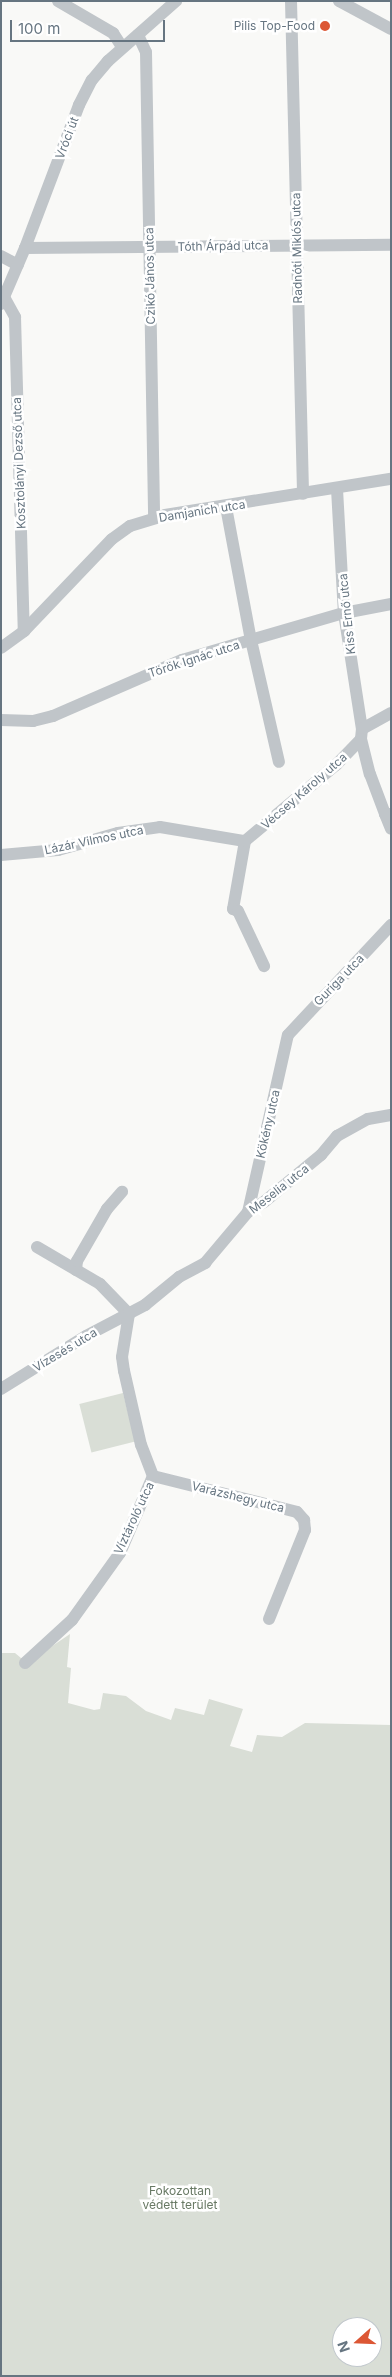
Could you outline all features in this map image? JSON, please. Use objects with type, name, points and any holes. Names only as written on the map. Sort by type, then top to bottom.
[{"type":"street","points":[[58,1],[113,33],[122,47]]},
{"type":"street","name":"Vróci út","points":[[3,300],[25,248],[79,105],[92,80],[122,47],[176,1]]},
{"type":"street","name":"Radnóti Miklós utca","points":[[291,1],[304,494]]},
{"type":"street","points":[[339,1],[391,30]]},
{"type":"street","name":"Czikó János utca","points":[[138,35],[146,52],[154,518]]},
{"type":"street","name":"Tóth Árpád utca","points":[[25,248],[150,248],[296,244],[391,245]]},
{"type":"street","points":[[1,256],[18,265]]},
{"type":"street","name":"Kosztolányi Dezső utca","points":[[3,300],[14,317],[24,631]]},
{"type":"street","name":"Damjanich utca","points":[[1,648],[24,631],[112,539],[130,526],[154,518],[391,479]]},
{"type":"street","name":"Kiss Ernő utca","points":[[337,489],[344,613],[362,734],[370,774],[388,814]]},
{"type":"street","points":[[226,507],[251,640],[279,762]]},
{"type":"street","name":"Török Ignác utca","points":[[1,720],[33,722],[53,716],[174,663],[344,613],[391,604]]},
{"type":"street","name":"Vécsey Károly utca","points":[[245,841],[336,765],[362,734],[391,713]]},
{"type":"street","points":[[388,814],[391,829]]},
{"type":"street","name":"Lázár Vilmos utca","points":[[1,855],[58,850],[118,833],[160,827],[245,841]]},
{"type":"street","points":[[245,841],[233,909],[238,911],[264,966]]},
{"type":"street","name":"Guriga utca","points":[[288,1035],[391,925]]},
{"type":"street","name":"Kökény utca","points":[[248,1212],[288,1035]]},
{"type":"street","name":"Meselia utca","points":[[129,1314],[154,1299],[179,1277],[205,1263],[248,1212],[264,1202],[321,1155],[337,1136],[368,1119],[391,1116]]},
{"type":"street","points":[[76,1270],[77,1261],[107,1209],[122,1192]]},
{"type":"street","points":[[37,1247],[100,1284],[129,1314]]},
{"type":"street","name":"Vízesés utca","points":[[1,1389],[86,1336],[129,1314]]},
{"type":"street","name":"Víztároló utca","points":[[25,1663],[72,1620],[120,1553],[153,1476],[141,1445],[124,1371],[122,1357],[129,1314]]},
{"type":"street","name":"Varázshegy utca","points":[[153,1476],[297,1512],[304,1520],[305,1530],[270,1619]]},
{"type":"green space","points":[[123,1393],[135,1442],[91,1452],[79,1404]]},
{"type":"green space","name":"Fokozottan védett terület","points":[[70,1634],[67,1667],[71,1668],[68,1703],[94,1710],[100,1709],[103,1693],[126,1696],[146,1711],[171,1720],[175,1708],[204,1715],[209,1699],[243,1709],[230,1746],[252,1752],[257,1735],[282,1737],[305,1723],[391,1725],[391,2376],[1,2376],[1,1653],[15,1653],[21,1658],[36,1657]]},
{"type":"place","name":"Pilis Top-Food","points":[[325,26]]}]
